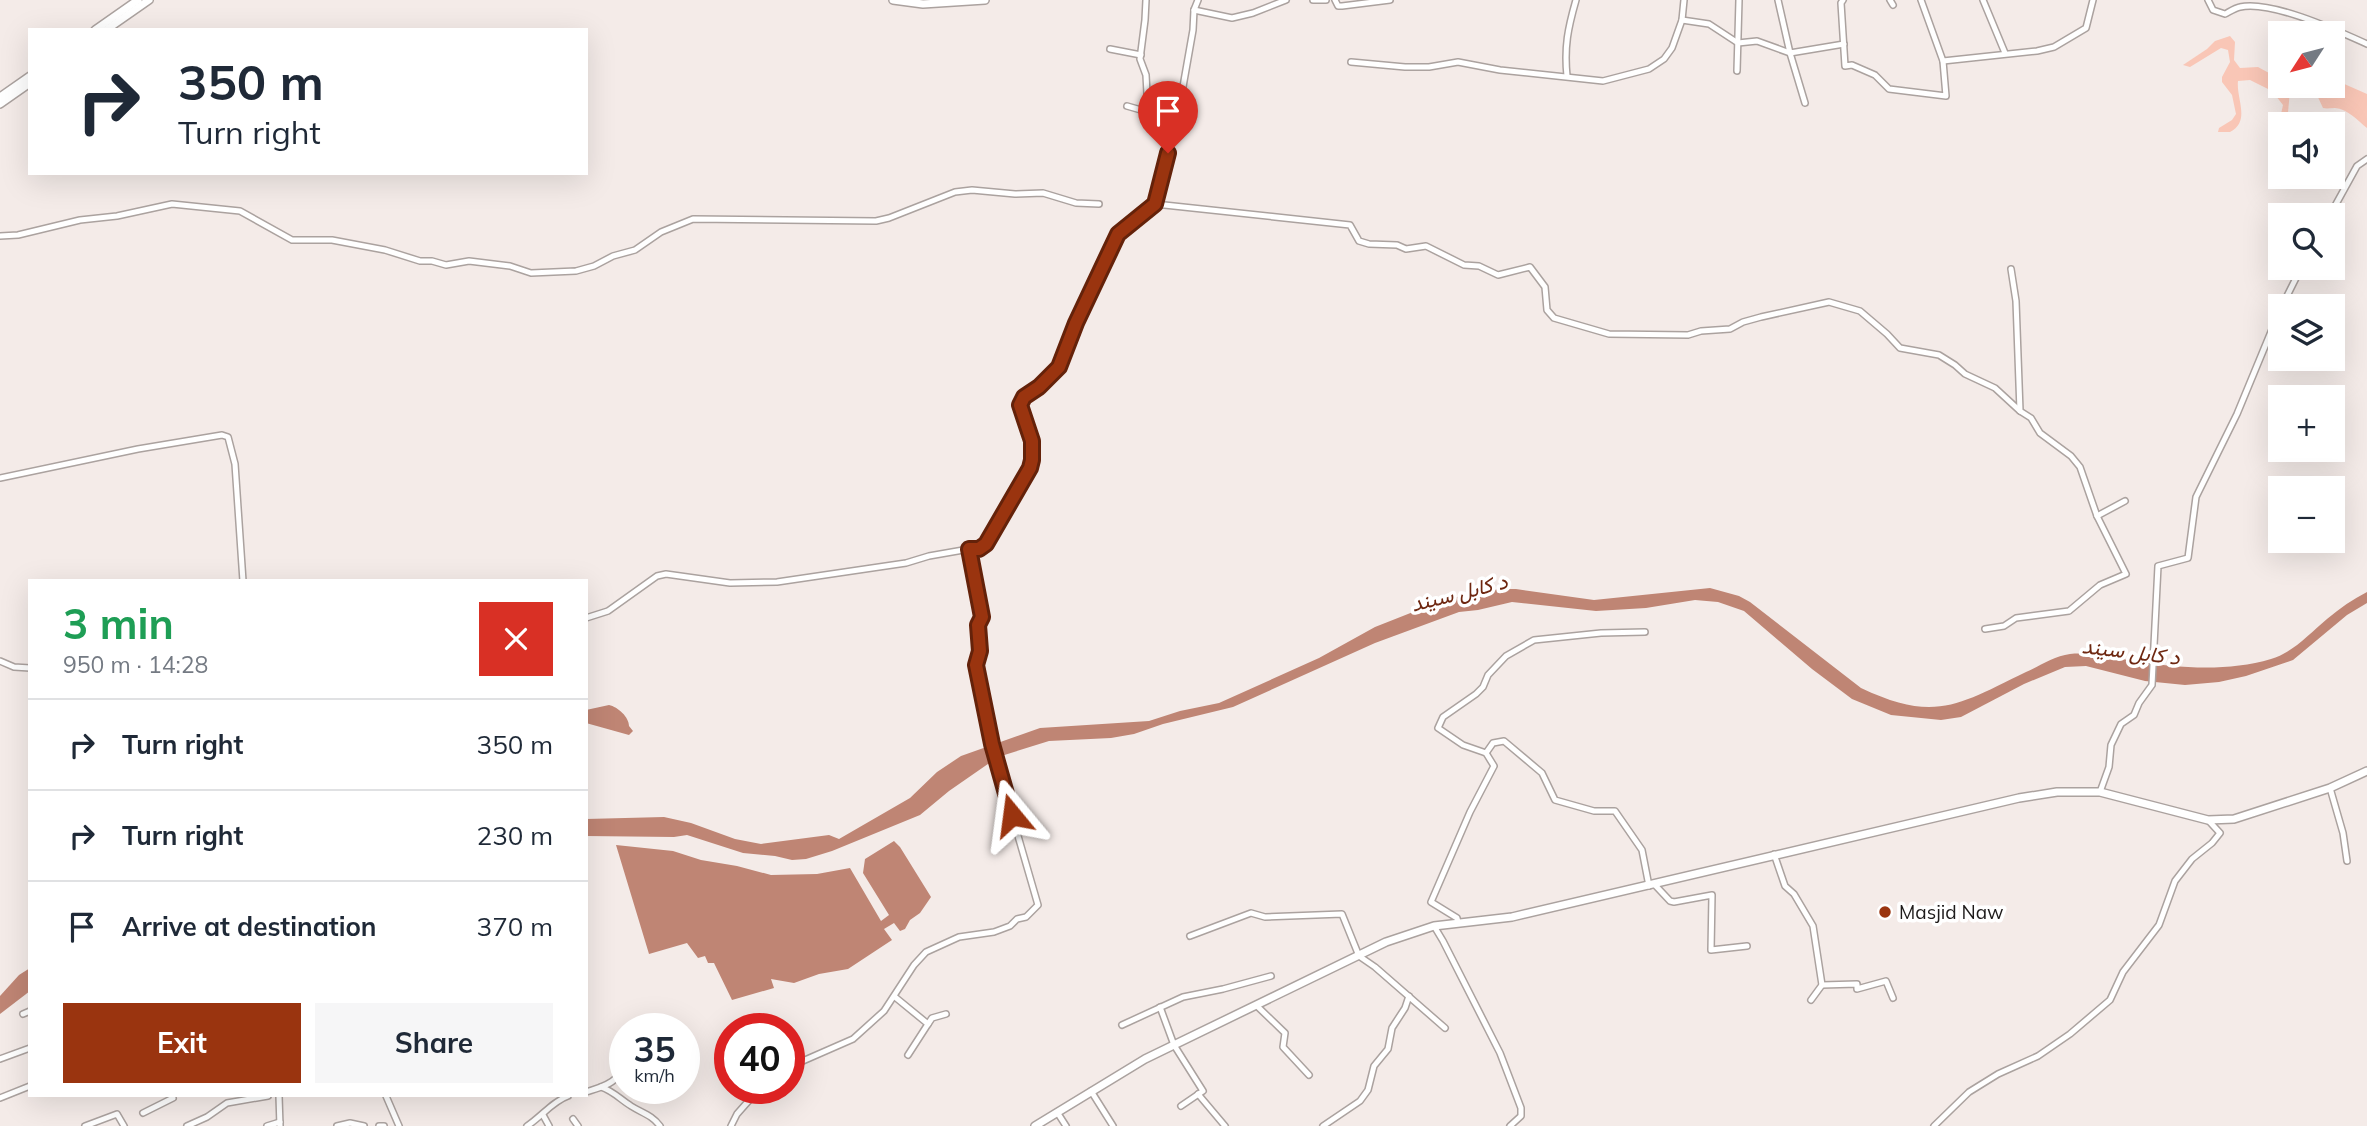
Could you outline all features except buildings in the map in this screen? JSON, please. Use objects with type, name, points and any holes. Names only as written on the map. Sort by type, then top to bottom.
[{"type":"main road","points":[[99,28],[138,0]]},
{"type":"main road","points":[[109,28],[149,0]]},
{"type":"main road","points":[[893,0],[923,4],[985,0]]},
{"type":"main road","points":[[0,97],[28,77]]},
{"type":"main road","points":[[0,104],[28,84]]},
{"type":"main road","points":[[1035,1126],[1145,1059],[1386,942],[1434,926],[1512,917],[2019,798],[2057,792],[2100,792],[2208,820],[2234,820],[2330,788],[2367,771]]},
{"type":"street","points":[[1146,0],[1140,59],[1146,75],[1148,112]]},
{"type":"street","points":[[588,617],[608,611],[657,576],[666,574],[730,583],[777,582],[979,549],[986,544],[1030,468],[1032,441],[1020,405],[1024,397],[1039,387],[1059,367],[1076,323],[1118,234],[1155,204],[1178,115],[1194,10],[1198,0]]},
{"type":"street","points":[[1194,10],[1232,18],[1286,0]]},
{"type":"street","points":[[1313,0],[1326,0]]},
{"type":"street","points":[[1335,0],[1338,6],[1390,0]]},
{"type":"street","points":[[1567,76],[1566,35],[1576,0]]},
{"type":"street","points":[[1351,62],[1405,67],[1429,67],[1458,62],[1500,70],[1603,81],[1649,69],[1664,59],[1672,48],[1682,20],[1684,0]]},
{"type":"street","points":[[1737,71],[1739,0]]},
{"type":"street","points":[[1778,0],[1805,103]]},
{"type":"street","points":[[1843,0],[1845,66],[1852,65],[1875,75],[1889,89],[1945,96],[1943,61],[1921,0]]},
{"type":"street","points":[[1983,0],[2005,53]]},
{"type":"street","points":[[1943,61],[2054,47],[2086,28],[2094,0]]},
{"type":"street","points":[[2208,0],[2213,10],[2225,14],[2241,6],[2257,6],[2301,15],[2367,44]]},
{"type":"street","points":[[1682,20],[1709,24],[1738,43],[1757,41],[1790,53],[1844,44]]},
{"type":"street","points":[[1110,49],[1141,55]]},
{"type":"street","points":[[1127,106],[1148,112],[1178,115]]},
{"type":"street","points":[[2337,203],[2357,166],[2367,159]]},
{"type":"street","points":[[0,236],[18,236],[80,220],[117,216],[172,204],[240,211],[292,240],[332,240],[385,250],[420,261],[446,265],[469,261],[510,266],[531,273],[576,271],[594,267],[613,256],[635,250],[661,232],[693,219],[876,220],[889,218],[955,192],[972,190],[1015,194],[1044,193],[1076,203],[1099,204]]},
{"type":"street","points":[[1155,204],[1350,225],[1360,241],[1396,245],[1406,249],[1426,246],[1464,265],[1479,266],[1498,275],[1530,267],[1545,287],[1550,315],[1560,321],[1609,334],[1688,335],[1701,331],[1719,331],[1761,317],[1829,302],[1860,311],[1900,348],[1925,352],[1947,360],[1965,374],[1995,388],[2031,418],[2040,433],[2071,456],[2080,467],[2097,516],[2126,574],[2101,585],[2069,611],[2016,618],[2004,626],[1985,629]]},
{"type":"street","points":[[2011,269],[2016,301],[2020,411]]},
{"type":"street","points":[[2100,792],[2109,767],[2111,745],[2122,724],[2134,715],[2152,685],[2158,566],[2188,558],[2196,498],[2237,414],[2268,339]]},
{"type":"street","points":[[0,478],[138,449],[222,435],[228,437],[234,464],[243,579]]},
{"type":"street","points":[[2097,516],[2125,500]]},
{"type":"street","points":[[805,1060],[853,1039],[884,1011],[914,965],[926,953],[959,937],[993,932],[1010,926],[1017,919],[1026,917],[1038,905],[996,762],[976,665],[980,651],[978,625],[982,617],[969,549]]},
{"type":"street","points":[[1486,753],[1463,745],[1438,728],[1443,717],[1483,687],[1488,675],[1506,656],[1534,640],[1601,633],[1644,632]]},
{"type":"street","points":[[0,661],[14,667],[28,668]]},
{"type":"street","points":[[1486,753],[1493,743],[1504,741],[1542,773],[1555,800],[1594,811],[1615,811],[1642,850],[1652,886],[1674,902],[1712,895],[1712,950],[1747,946]]},
{"type":"street","points":[[1458,922],[1457,918],[1431,902],[1470,812],[1494,766],[1486,753]]},
{"type":"street","points":[[2330,788],[2343,833],[2347,861]]},
{"type":"street","points":[[1934,1126],[1969,1092],[1998,1074],[2038,1056],[2070,1034],[2110,1000],[2123,972],[2159,925],[2175,881],[2192,859],[2213,843],[2220,833],[2208,820]]},
{"type":"street","points":[[1773,854],[1785,886],[1794,894],[1813,926],[1822,985],[1811,1000]]},
{"type":"street","points":[[1190,936],[1251,913],[1265,917],[1340,914],[1344,917],[1359,956],[1445,1028]]},
{"type":"street","points":[[1434,926],[1500,1053],[1517,1097],[1521,1116],[1510,1126]]},
{"type":"street","points":[[1122,1025],[1183,997],[1271,976]]},
{"type":"street","points":[[1822,985],[1857,984],[1857,989],[1886,981],[1893,998]]},
{"type":"street","points":[[1323,1126],[1360,1101],[1368,1090],[1374,1066],[1388,1049],[1392,1028],[1409,996]]},
{"type":"street","points":[[895,997],[928,1024]]},
{"type":"street","points":[[1160,1006],[1174,1045],[1203,1091],[1181,1107]]},
{"type":"street","points":[[1257,1006],[1285,1033],[1283,1047],[1309,1075]]},
{"type":"street","points":[[908,1055],[932,1018],[946,1014]]},
{"type":"street","points":[[0,1059],[28,1049]]},
{"type":"street","points":[[588,1091],[609,1081]]},
{"type":"street","points":[[0,1098],[28,1087]]},
{"type":"street","points":[[600,1087],[614,1092],[628,1104],[653,1117],[660,1126]]},
{"type":"street","points":[[1091,1091],[1113,1126]]},
{"type":"street","points":[[1199,1094],[1224,1126]]},
{"type":"street","points":[[143,1113],[172,1097]]},
{"type":"street","points":[[225,1097],[227,1103]]},
{"type":"street","points":[[187,1126],[207,1117],[227,1103],[262,1097]]},
{"type":"street","points":[[268,1126],[280,1124],[279,1097]]},
{"type":"street","points":[[386,1097],[399,1126]]},
{"type":"street","points":[[527,1126],[562,1097]]},
{"type":"street","points":[[734,1125],[737,1114],[746,1104]]},
{"type":"street","points":[[1057,1112],[1066,1126]]},
{"type":"street","points":[[89,1125],[117,1114],[124,1126]]},
{"type":"street","points":[[543,1115],[549,1126]]},
{"type":"street","points":[[207,1117],[210,1126]]},
{"type":"street","points":[[573,1119],[578,1126]]},
{"type":"street","points":[[342,1125],[364,1126]]},
{"type":"shaded area","points":[[2230,36],[2235,42],[2234,60],[2240,68],[2258,67],[2268,72],[2268,89],[2250,80],[2238,81],[2241,116],[2240,122],[2230,132],[2218,132],[2219,128],[2236,114],[2232,95],[2222,82],[2230,62],[2228,50],[2221,48],[2190,67],[2183,65],[2215,41]]},
{"type":"shaded area","points":[[2345,84],[2367,94],[2367,128],[2344,111],[2323,108],[2318,98],[2345,98]]},
{"type":"shaded area","points":[[2278,98],[2289,98],[2288,112],[2281,112],[2283,105]]},
{"type":"shaded area","points":[[1710,588],[1739,596],[1861,688],[1908,705],[1928,707],[1963,701],[2053,659],[2070,654],[2186,667],[2237,666],[2271,659],[2287,652],[2337,611],[2367,592],[2367,603],[2347,615],[2293,660],[2246,676],[2185,685],[2145,681],[2086,666],[2065,667],[2024,684],[1961,717],[1941,720],[1891,715],[1852,699],[1744,611],[1718,602],[1695,600],[1646,608],[1596,611],[1512,602],[1459,612],[1375,643],[1233,707],[1134,734],[1049,741],[998,757],[920,815],[806,859],[792,860],[743,853],[687,835],[588,836],[588,819],[664,817],[691,823],[735,839],[761,844],[829,835],[839,839],[910,798],[937,772],[961,756],[1040,728],[1149,721],[1219,703],[1319,658],[1375,627],[1446,599],[1499,589],[1516,589],[1594,600]]},
{"type":"shaded area","points":[[609,705],[616,708],[625,716],[633,731],[629,735],[588,724],[588,710]]},
{"type":"shaded area","points":[[894,841],[931,897],[905,929],[900,931],[894,923],[884,929],[892,940],[848,969],[819,974],[794,983],[771,979],[774,988],[732,1000],[714,963],[708,963],[705,956],[698,958],[687,943],[649,954],[616,845],[673,851],[771,875],[817,874],[850,868],[881,921],[889,915],[863,873],[865,859]]},
{"type":"shaded area","points":[[28,969],[28,993],[0,1014],[0,996]]},
{"type":"place","name":"Masjid Naw","points":[[1885,912]]},
{"type":"route","points":[[1012,815],[992,744],[976,665],[980,651],[978,625],[982,617],[969,549],[979,549],[986,544],[1030,468],[1032,441],[1020,405],[1024,397],[1052,376],[1059,367],[1076,323],[1118,234],[1155,204],[1168,153]]},
{"type":"water label","name":"د کابل سيند","points":[[1459,592]]},
{"type":"water label","name":"د کابل سيند","points":[[2131,651]]}]
